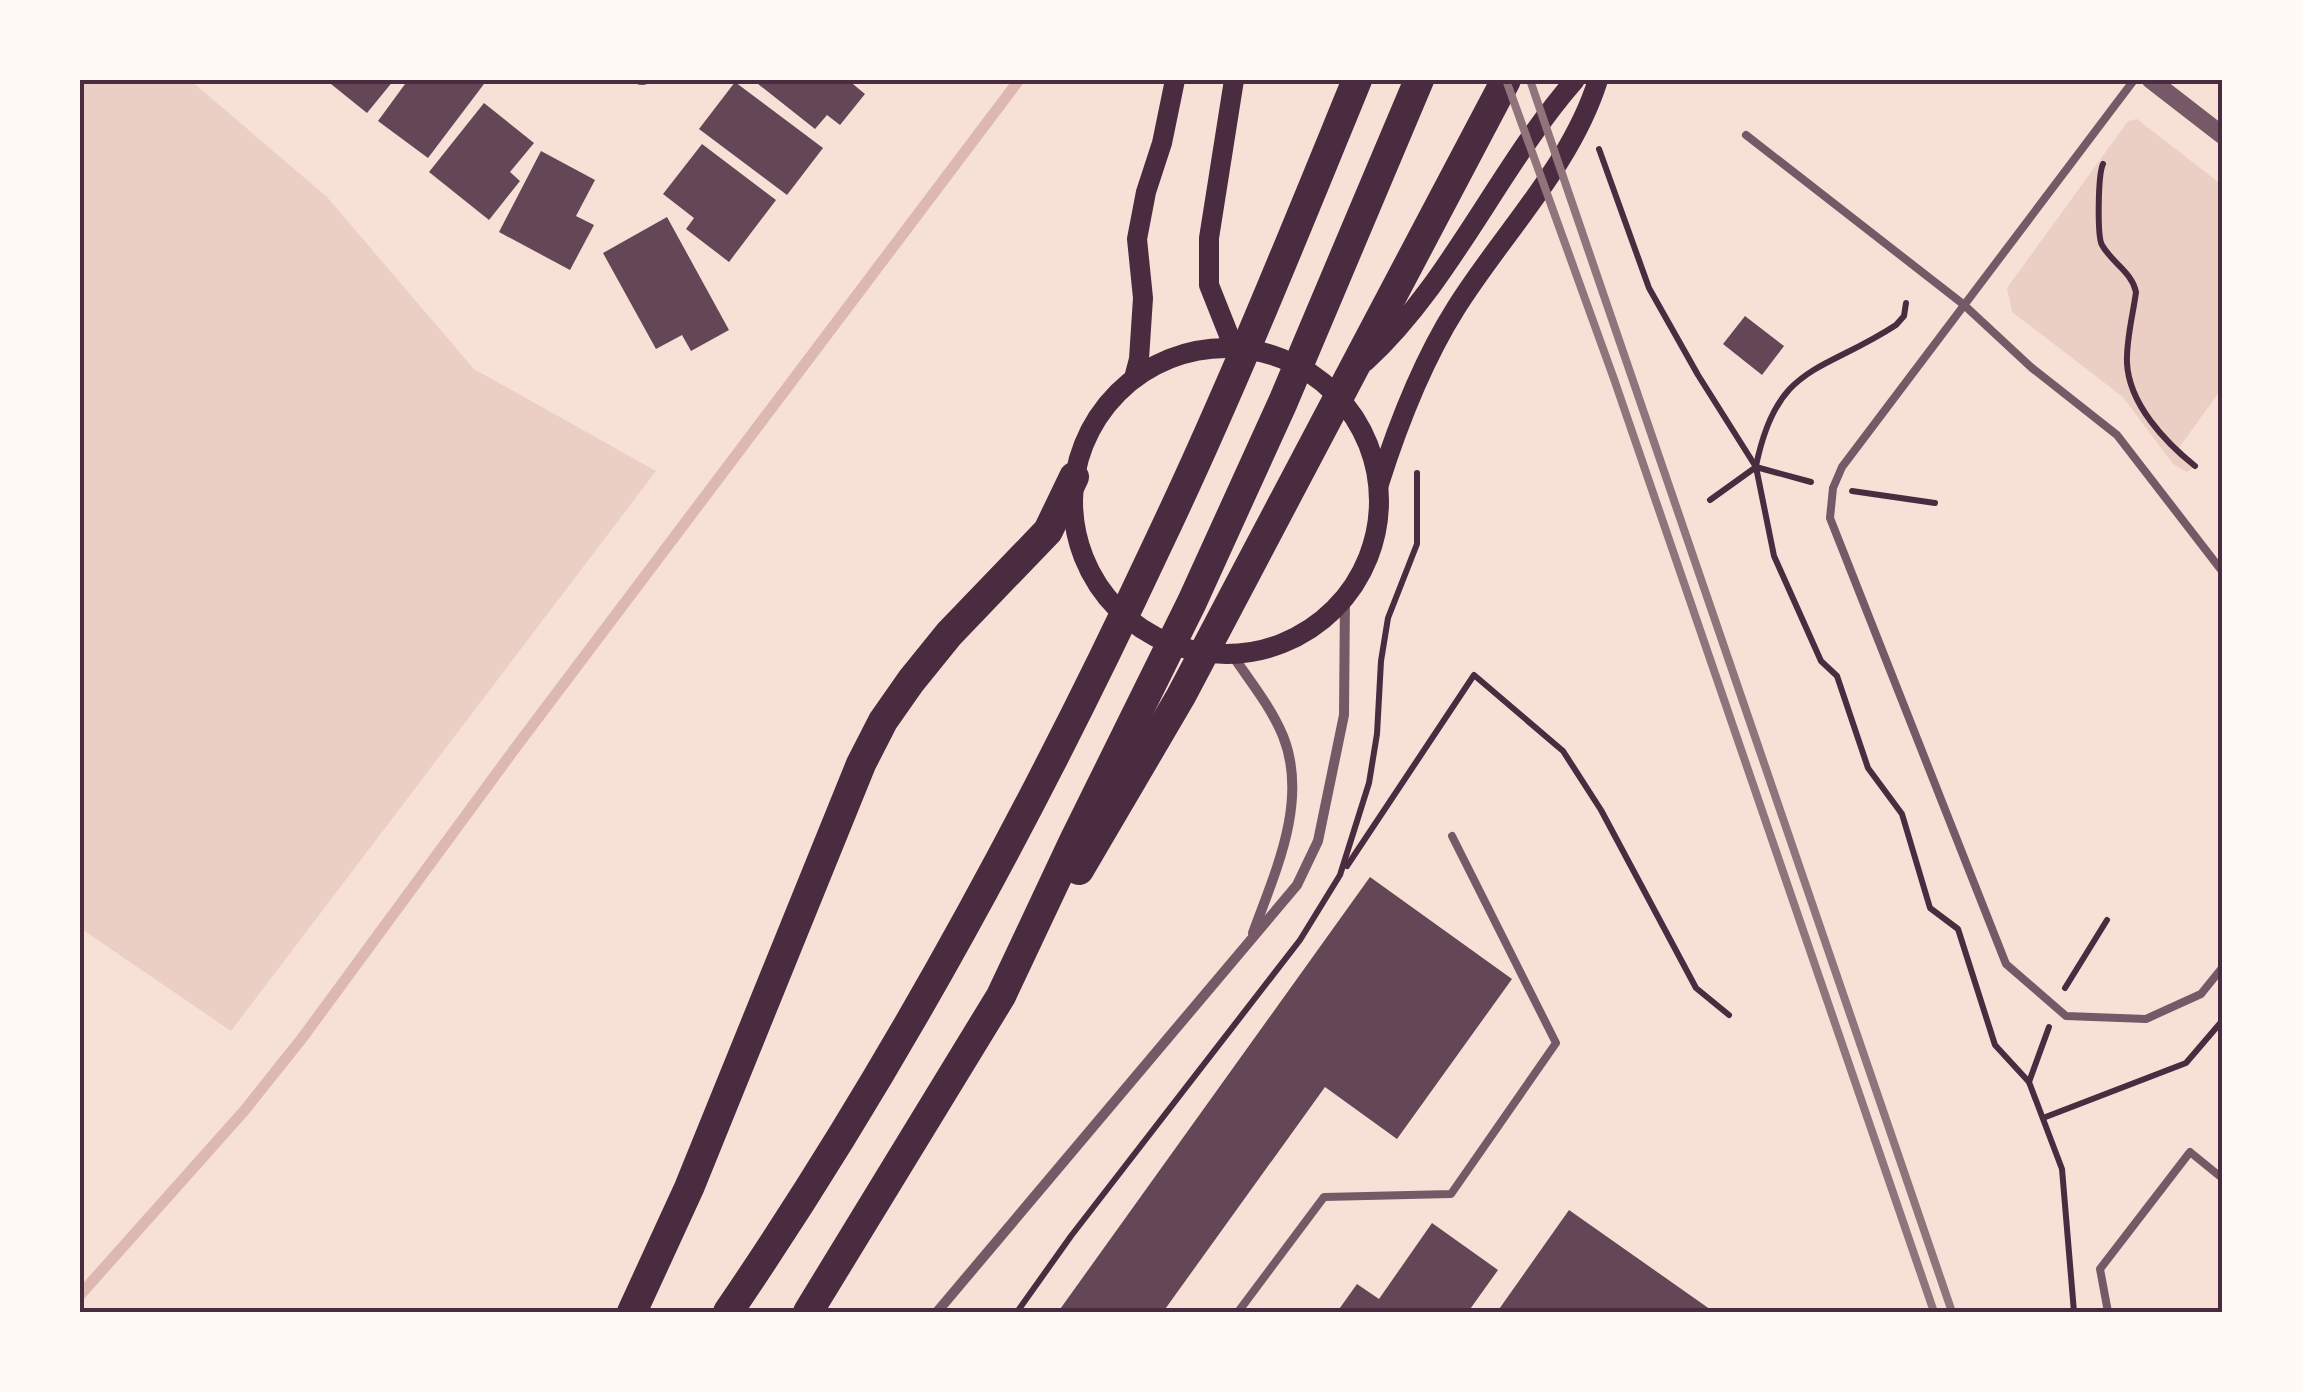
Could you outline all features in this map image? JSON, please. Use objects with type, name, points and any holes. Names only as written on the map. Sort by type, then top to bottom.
[{"type":"highway","points":[[728,1312],[838,1142],[993,874],[1103,657],[1205,441],[1358,80]]},
{"type":"highway","points":[[1001,996],[1154,682],[1283,402],[1419,80]]},
{"type":"highway","points":[[808,1312],[1181,696],[1506,80]]},
{"type":"highway","points":[[632,1312],[689,1188],[862,764],[884,721],[950,634],[1048,531],[1074,477]]},
{"type":"main road","points":[[1134,378],[1139,359],[1142,298],[1137,239],[1175,80]]},
{"type":"main road","points":[[1232,343],[1209,285],[1210,238],[1234,80]]},
{"type":"main road","points":[[1328,387],[1358,369],[1392,337],[1526,140],[1575,80]]},
{"type":"main road","points":[[1376,491],[1400,418],[1454,311],[1557,164],[1587,115],[1598,80]]},
{"type":"main road","points":[[1232,343],[1292,364],[1342,397],[1371,452],[1379,507],[1366,563],[1334,610],[1287,642],[1233,656],[1181,649],[1135,625],[1098,587],[1074,540],[1074,477],[1094,421],[1134,378],[1188,353],[1232,343]]},
{"type":"street","points":[[2151,80],[2222,135]]},
{"type":"street","points":[[937,1312],[1298,885],[1318,841],[1344,714],[1345,595]]},
{"type":"street","points":[[1233,656],[1284,737],[1292,776],[1286,840],[1249,944]]},
{"type":"lane","points":[[2134,80],[1842,468],[1833,488],[1830,518],[2006,964],[2066,1016],[2146,1019],[2201,994],[2222,968]]},
{"type":"lane","points":[[1746,134],[1962,304],[2032,368],[2117,436],[2222,571]]},
{"type":"lane","points":[[1238,1312],[1324,1197],[1452,1194],[1556,1043],[1452,836]]},
{"type":"lane","points":[[2108,1312],[2100,1269],[2190,1152],[2222,1178]]},
{"type":"path","points":[[1597,143],[1648,288],[1756,467],[1774,556],[1821,661],[1837,676],[1868,768],[1902,814],[1930,908],[1958,929],[1996,1044],[2029,1082],[2062,1169],[2074,1312]]},
{"type":"path","points":[[2104,161],[2098,175],[2100,244],[2134,281],[2136,292],[2127,361],[2130,378],[2160,434],[2195,466]]},
{"type":"path","points":[[1756,467],[1764,431],[1776,404],[1817,366],[1896,325],[1907,309],[1906,303]]},
{"type":"path","points":[[1340,876],[1474,675],[1563,751],[1602,810],[1696,988],[1729,1015]]},
{"type":"path","points":[[2042,1118],[2186,1063],[2222,1021]]},
{"type":"shaded area","points":[[80,80],[190,80],[327,197],[474,369],[656,471],[231,1031],[80,928]]},
{"type":"shaded area","points":[[2137,119],[2222,185],[2222,388],[2179,448],[2198,465],[2187,472],[2173,464],[2123,397],[2012,312],[2007,288],[2128,121]]},
{"type":"building","points":[[326,80],[394,80],[367,113]]},
{"type":"building","points":[[408,80],[487,80],[428,158],[378,121]]},
{"type":"building","points":[[753,80],[848,80],[865,94],[840,125],[827,115],[815,129]]},
{"type":"building","points":[[735,82],[823,148],[787,195],[699,129]]},
{"type":"building","points":[[484,103],[534,143],[510,172],[520,181],[489,220],[429,172]]},
{"type":"building","points":[[702,144],[776,200],[729,262],[686,229],[694,218],[663,194]]},
{"type":"building","points":[[541,151],[595,180],[576,216],[594,225],[570,270],[499,232]]},
{"type":"building","points":[[667,217],[729,330],[691,351],[682,335],[656,349],[603,253]]},
{"type":"building","points":[[1745,316],[1784,346],[1762,375],[1723,344]]},
{"type":"building","points":[[1370,877],[1512,979],[1397,1139],[1325,1087],[1163,1312],[1058,1312]]},
{"type":"building","points":[[1569,1210],[1714,1312],[1497,1312]]},
{"type":"building","points":[[1432,1223],[1498,1270],[1468,1312],[1337,1312],[1357,1284],[1379,1299]]},
{"type":"waterway","points":[[80,1295],[244,1111],[303,1037],[516,747],[1019,80]]},
{"type":"railway","points":[[1506,80],[1614,379],[1934,1312]]},
{"type":"railway","points":[[1530,80],[1952,1312]]}]
